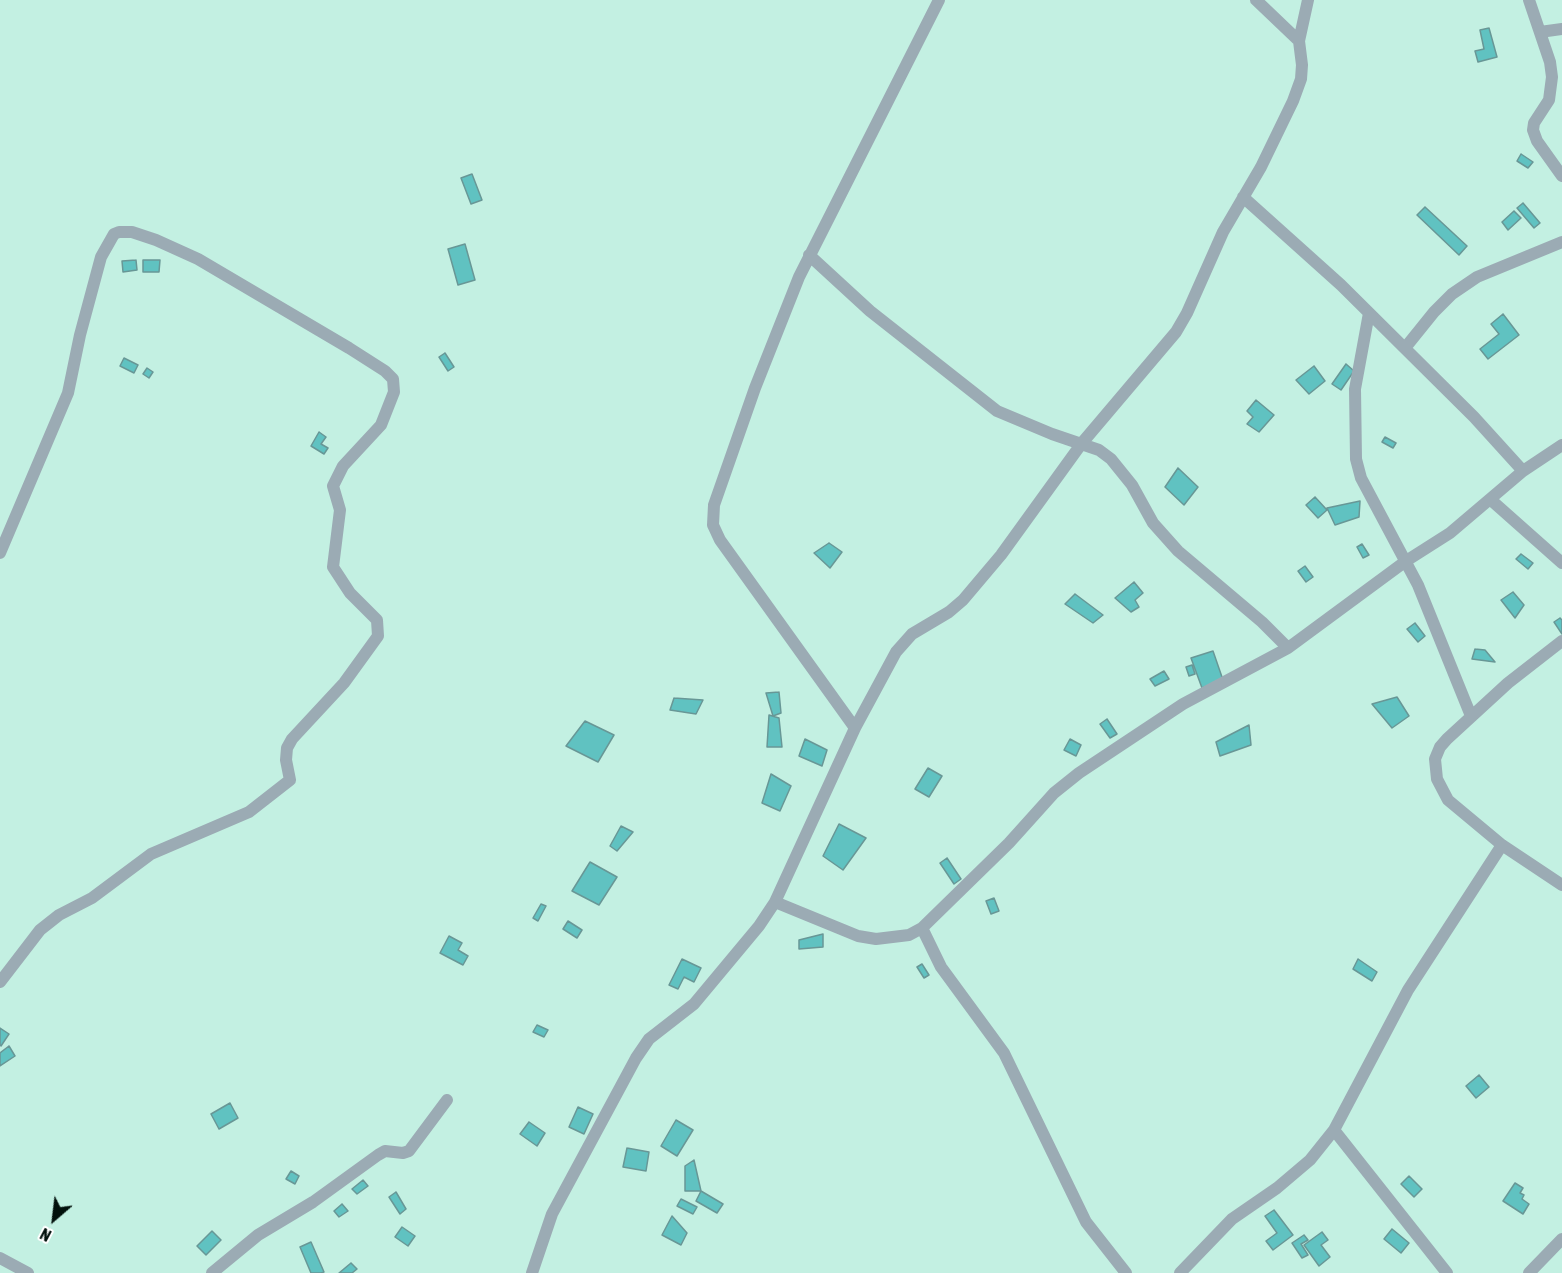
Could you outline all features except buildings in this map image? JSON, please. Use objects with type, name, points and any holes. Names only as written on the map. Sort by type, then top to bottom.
[{"type":"street","points":[[855,728],[750,585],[713,525],[714,505],[745,414],[809,255],[939,0]]},
{"type":"street","points":[[1256,0],[1299,41]]},
{"type":"street","points":[[532,1273],[552,1214],[636,1058],[649,1039],[694,1004],[759,926],[775,902],[855,728],[896,652],[912,634],[949,612],[963,600],[1001,555],[1082,443],[1176,332],[1223,232],[1293,101],[1302,65],[1299,41],[1308,0]]},
{"type":"street","points":[[1529,0],[1550,62],[1551,91],[1549,100],[1534,123],[1533,130],[1537,141],[1562,176]]},
{"type":"street","points":[[1540,32],[1562,29]]},
{"type":"street","points":[[1243,197],[1405,348],[1474,417],[1523,471]]},
{"type":"street","points":[[0,553],[68,393],[80,335],[101,257],[110,240],[119,232],[142,235],[198,259],[349,348],[385,371],[393,379],[394,392],[381,425],[343,466],[333,486],[340,510],[333,567],[350,593],[377,620],[378,636],[344,683],[292,739],[286,760],[290,780],[249,812],[151,854],[92,898],[59,915],[40,930],[0,982]]},
{"type":"street","points":[[1405,348],[1434,312],[1469,283],[1500,266],[1562,242]]},
{"type":"street","points":[[809,255],[870,311],[997,411],[1052,434],[1082,443],[1111,459],[1125,475],[1153,523],[1178,551],[1262,622],[1288,648]]},
{"type":"street","points":[[1369,313],[1355,389],[1356,459],[1368,495],[1407,561],[1471,717]]},
{"type":"street","points":[[775,902],[858,936],[876,939],[909,934],[922,928],[1009,843],[1054,793],[1079,774],[1184,704],[1288,648],[1407,561],[1450,533],[1523,471],[1562,445]]},
{"type":"street","points":[[1491,500],[1562,564]]},
{"type":"street","points":[[1562,642],[1508,683],[1471,717],[1440,747],[1435,759],[1437,779],[1448,800],[1502,845],[1562,885]]},
{"type":"street","points":[[1180,1273],[1232,1219],[1277,1188],[1310,1160],[1334,1131],[1408,990],[1502,845]]},
{"type":"street","points":[[922,928],[941,967],[1004,1053],[1086,1222],[1126,1273]]},
{"type":"street","points":[[212,1273],[258,1235],[313,1202],[378,1155],[385,1151],[403,1153],[409,1150],[447,1100]]},
{"type":"street","points":[[1334,1131],[1447,1273]]},
{"type":"street","points":[[1529,1273],[1562,1239]]},
{"type":"street","points":[[0,1258],[28,1273]]}]
